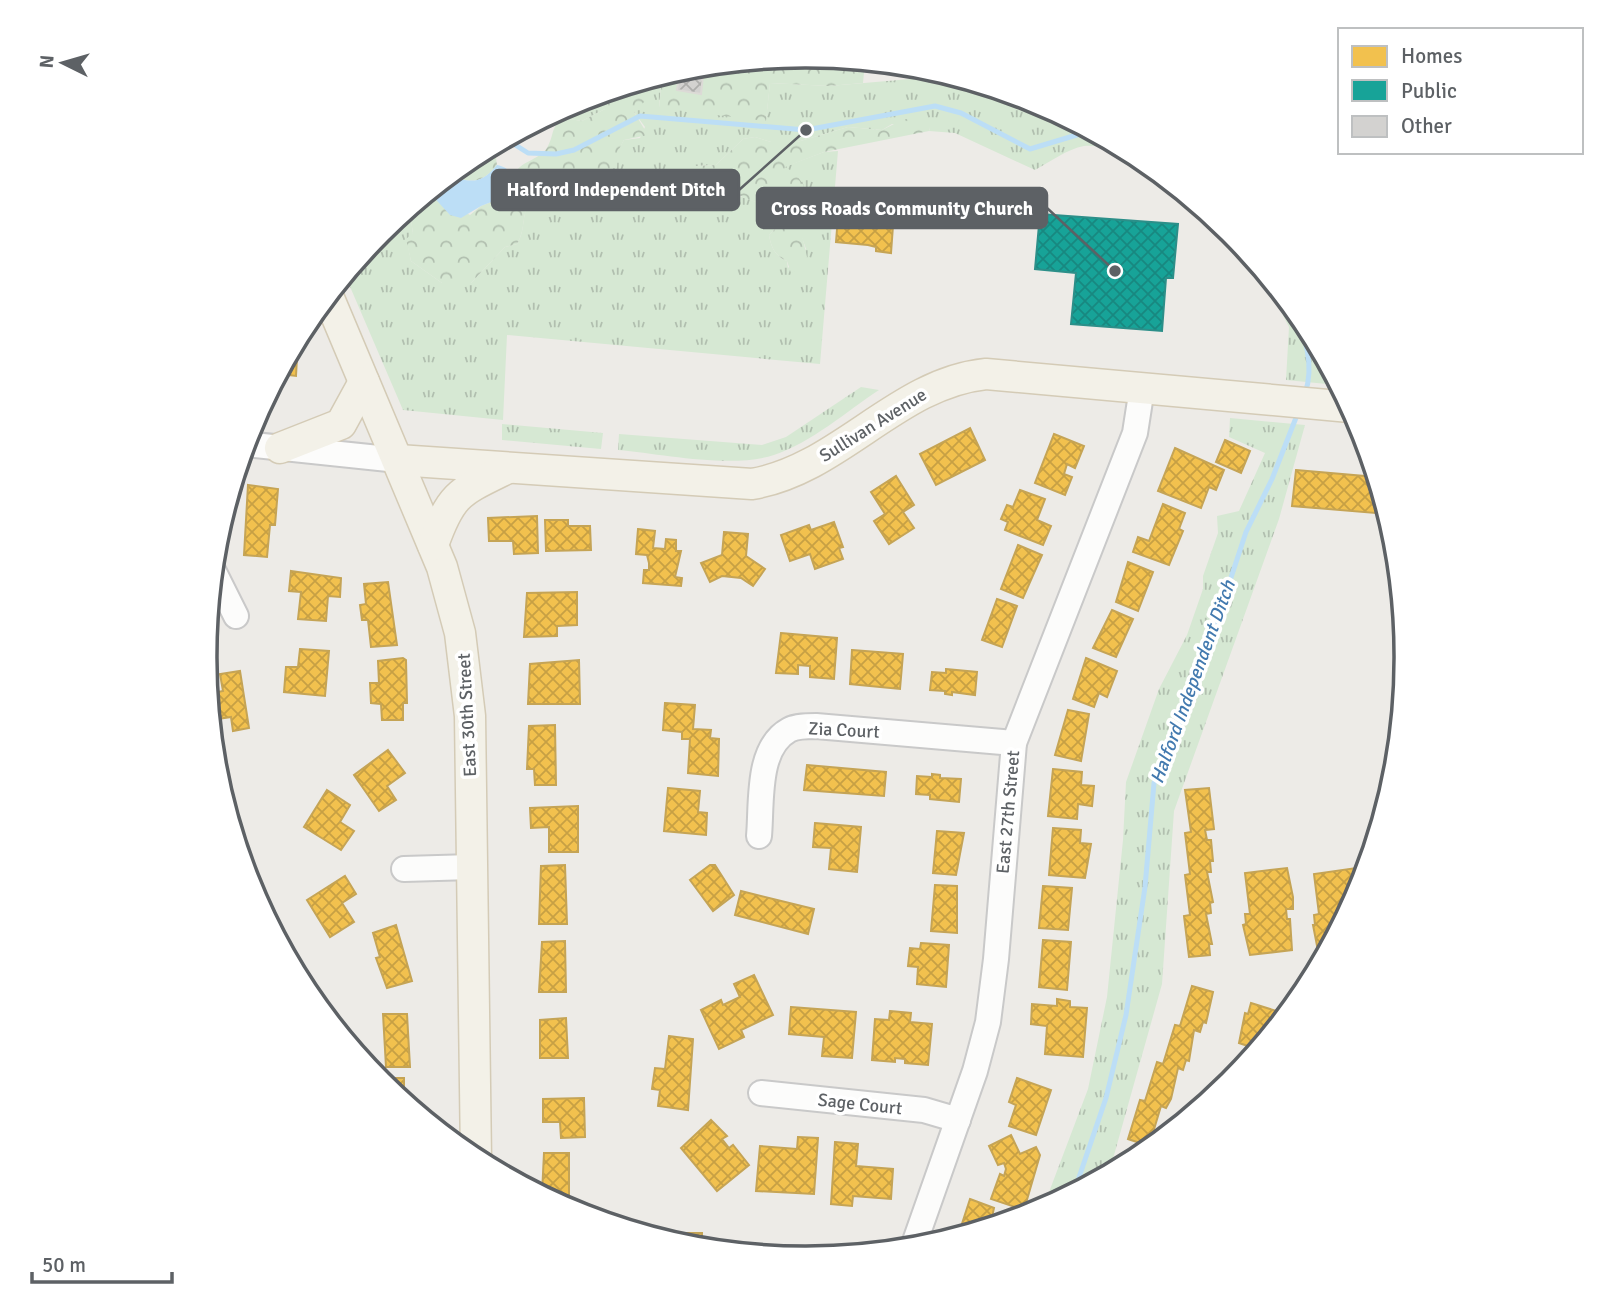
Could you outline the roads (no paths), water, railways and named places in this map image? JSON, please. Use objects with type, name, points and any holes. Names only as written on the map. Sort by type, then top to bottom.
[{"type":"main road","name":"East 30th Street","points":[[332,307],[433,545],[453,603],[466,663],[470,716],[476,1145]]},
{"type":"main road","name":"Sullivan Avenue","points":[[398,460],[752,484],[776,479],[808,465],[911,399],[956,378],[1000,374],[1338,406]]},
{"type":"main road","points":[[280,448],[341,424],[363,383]]},
{"type":"main road","points":[[433,545],[445,510],[454,499],[465,489],[508,468]]},
{"type":"street","name":"East 27th Street","points":[[917,1234],[982,1043],[992,995],[1014,743],[1135,433],[1142,388]]},
{"type":"street","points":[[257,445],[398,460]]},
{"type":"street","points":[[221,587],[236,617]]},
{"type":"street","name":"Zia Court","points":[[759,836],[766,765],[773,744],[790,728],[816,726],[1014,743]]},
{"type":"street","points":[[404,869],[472,867]]},
{"type":"street","name":"Sage Court","points":[[761,1093],[924,1110],[958,1120]]},
{"type":"water","points":[[497,165],[510,172],[512,185],[509,195],[481,206],[461,218],[450,215],[436,199],[461,179],[474,181]]},
{"type":"waterway","name":"Halford Independent Ditch","points":[[515,145],[528,153],[556,154],[574,150],[640,116],[806,130],[935,106],[961,113],[1030,149],[1077,135]]},
{"type":"waterway","name":"Halford Independent Ditch","points":[[1305,394],[1309,372],[1307,350]]},
{"type":"waterway","name":"Halford Independent Ditch","points":[[1079,1178],[1106,1098],[1126,1015],[1145,887],[1154,783],[1194,690],[1246,532],[1272,479],[1299,410]]},
{"type":"place","name":"Halford Independent Ditch","points":[[806,130]]},
{"type":"place","name":"Cross Roads Community Church","points":[[1115,271]]}]
